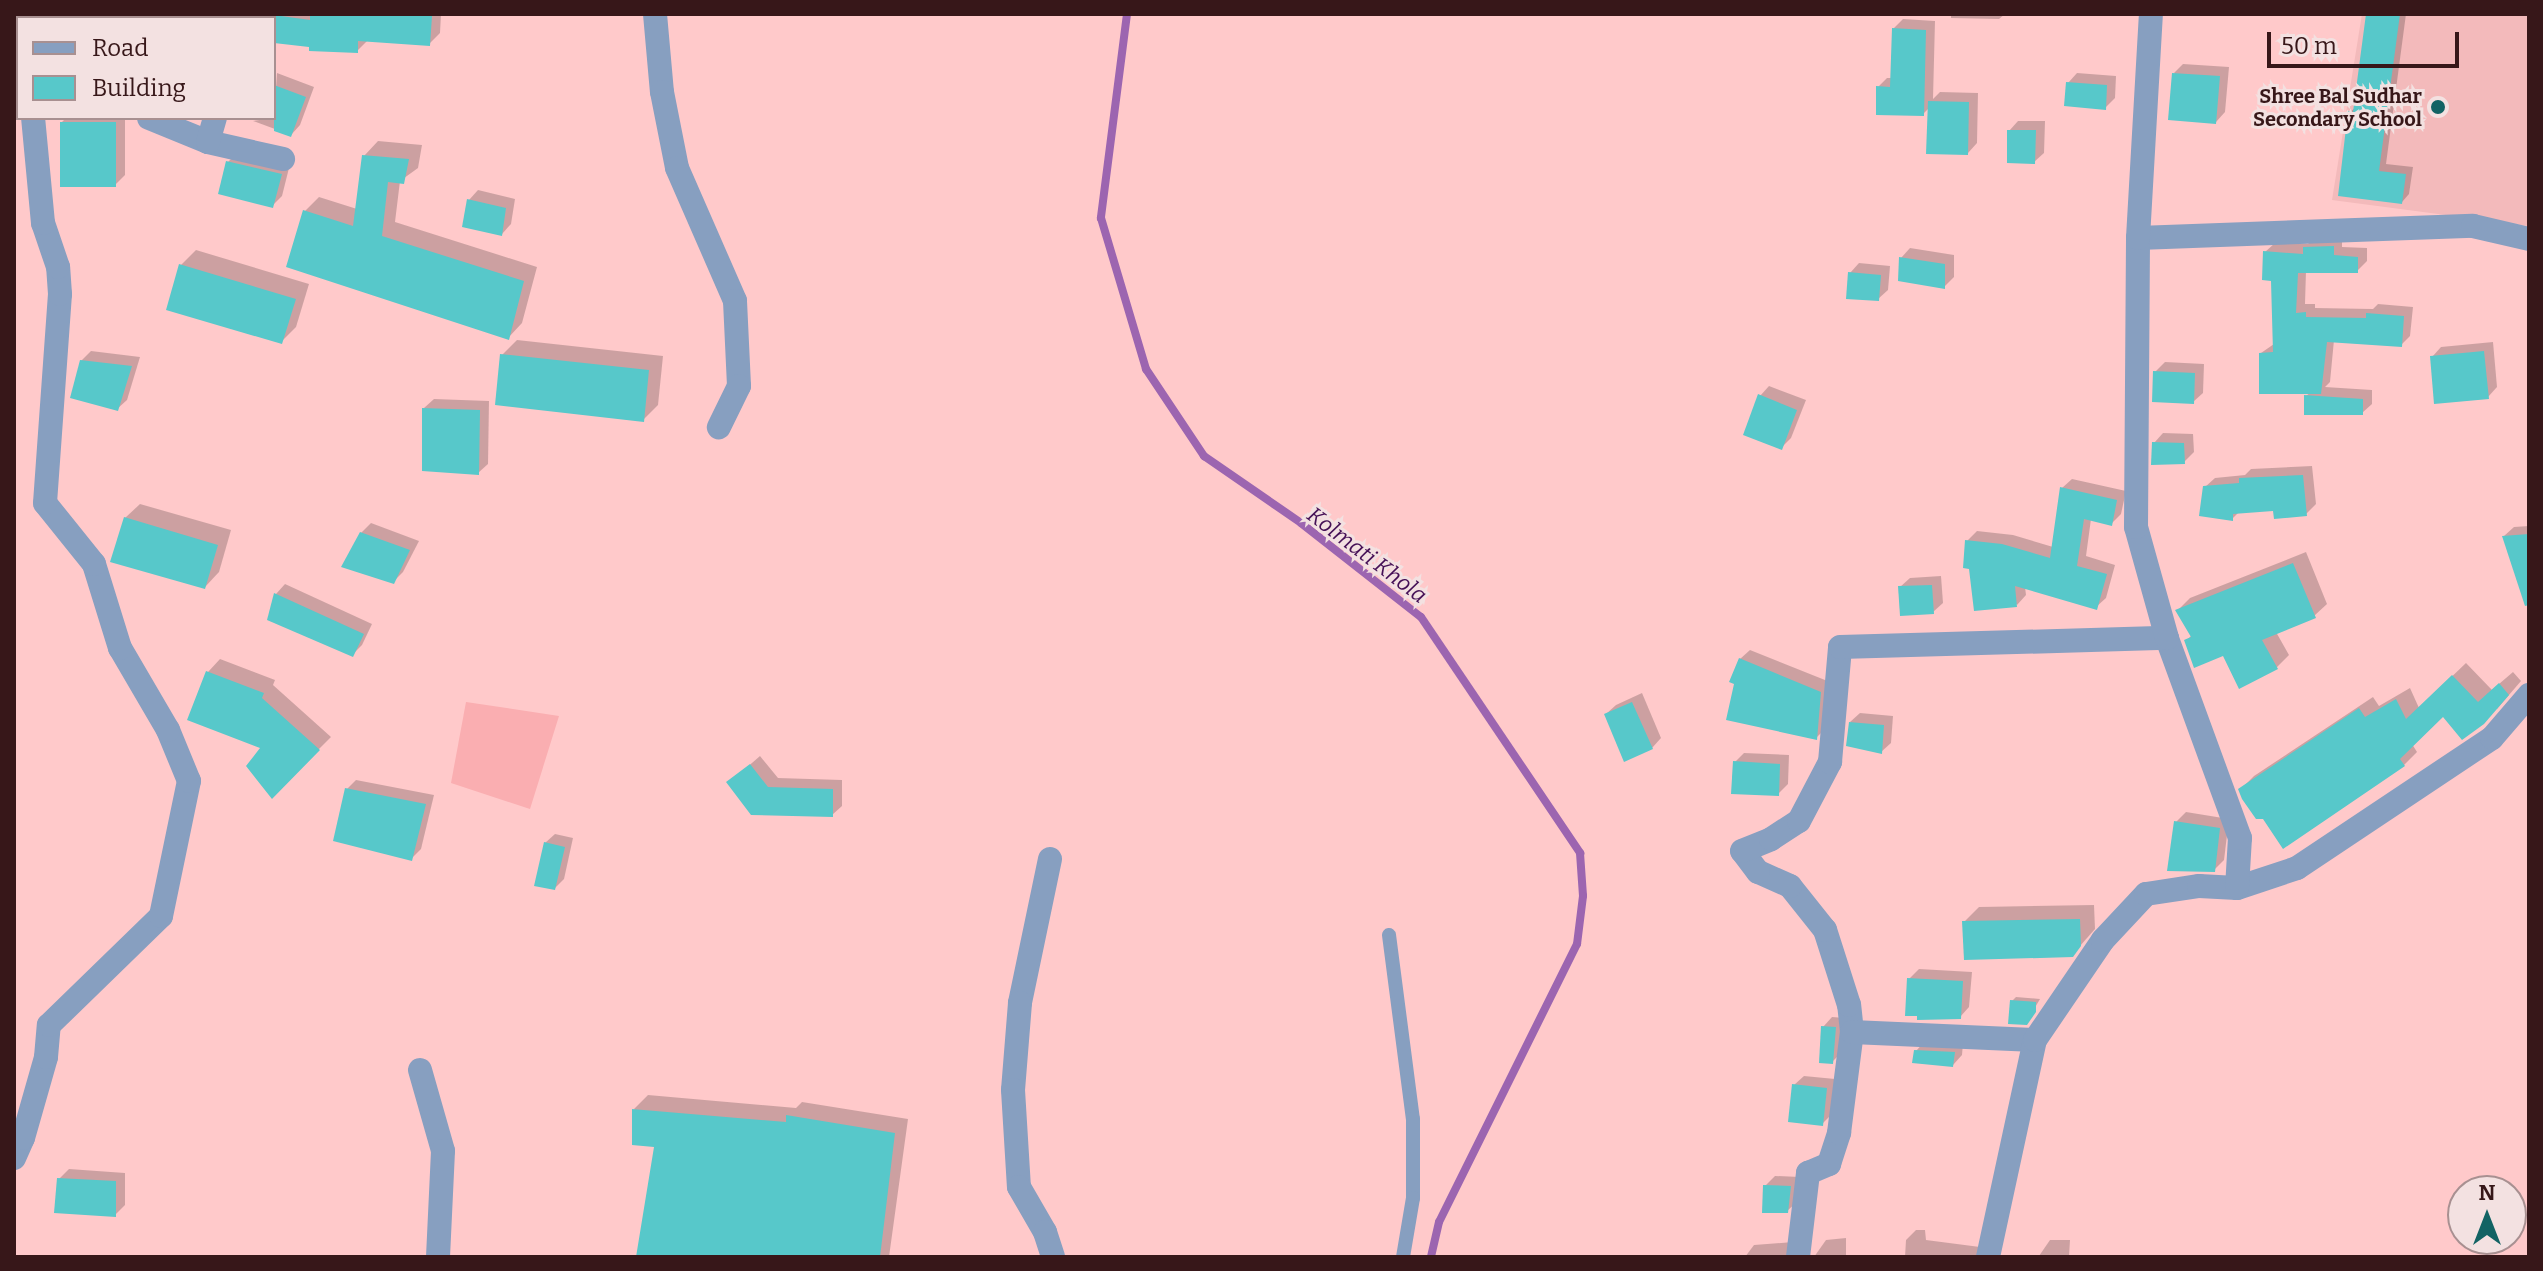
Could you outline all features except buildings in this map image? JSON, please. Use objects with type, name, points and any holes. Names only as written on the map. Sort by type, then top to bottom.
[{"type":"street","points":[[655,14],[662,92],[677,168],[735,301],[739,386],[719,427]]},
{"type":"street","points":[[2151,14],[2138,238],[2136,527],[2167,638],[2240,838],[2237,888]]},
{"type":"street","points":[[14,1158],[23,1138],[46,1057],[49,1025],[161,916],[189,781],[168,730],[120,648],[94,564],[71,533],[54,519],[45,503],[60,294],[58,267],[43,223],[33,120]]},
{"type":"street","points":[[159,120],[211,130],[283,159]]},
{"type":"street","points":[[2138,238],[2473,226],[2529,239]]},
{"type":"street","points":[[1798,1257],[1808,1173],[1829,1164],[1839,1133],[1852,1032],[1849,1005],[1825,930],[1790,886],[1758,872],[1742,851],[1771,839],[1799,821],[1830,762],[1840,647],[2167,638]]},
{"type":"street","points":[[1988,1257],[2035,1040],[2103,940],[2146,894],[2199,886],[2237,888],[2297,868],[2492,738],[2529,695]]},
{"type":"street","points":[[1050,859],[1020,1003],[1013,1090],[1019,1187],[1045,1232],[1053,1257]]},
{"type":"street","points":[[1852,1032],[2035,1040]]},
{"type":"street","points":[[420,1070],[443,1151],[438,1257]]},
{"type":"lane","points":[[1389,935],[1413,1119],[1413,1198],[1403,1257]]},
{"type":"shaded area","name":"Shree Bal Sudhar Secondary School","points":[[2362,14],[2529,14],[2529,226],[2332,200]]},
{"type":"shaded area","points":[[466,702],[559,716],[530,809],[451,783]]},
{"type":"waterway","name":"Kolmati Khola","points":[[1127,14],[1101,218],[1146,369],[1204,456],[1301,523],[1421,617],[1580,853],[1583,896],[1577,944],[1439,1222],[1431,1257]]},
{"type":"place","name":"Shree Bal Sudhar Secondary School","points":[[2438,107]]}]
